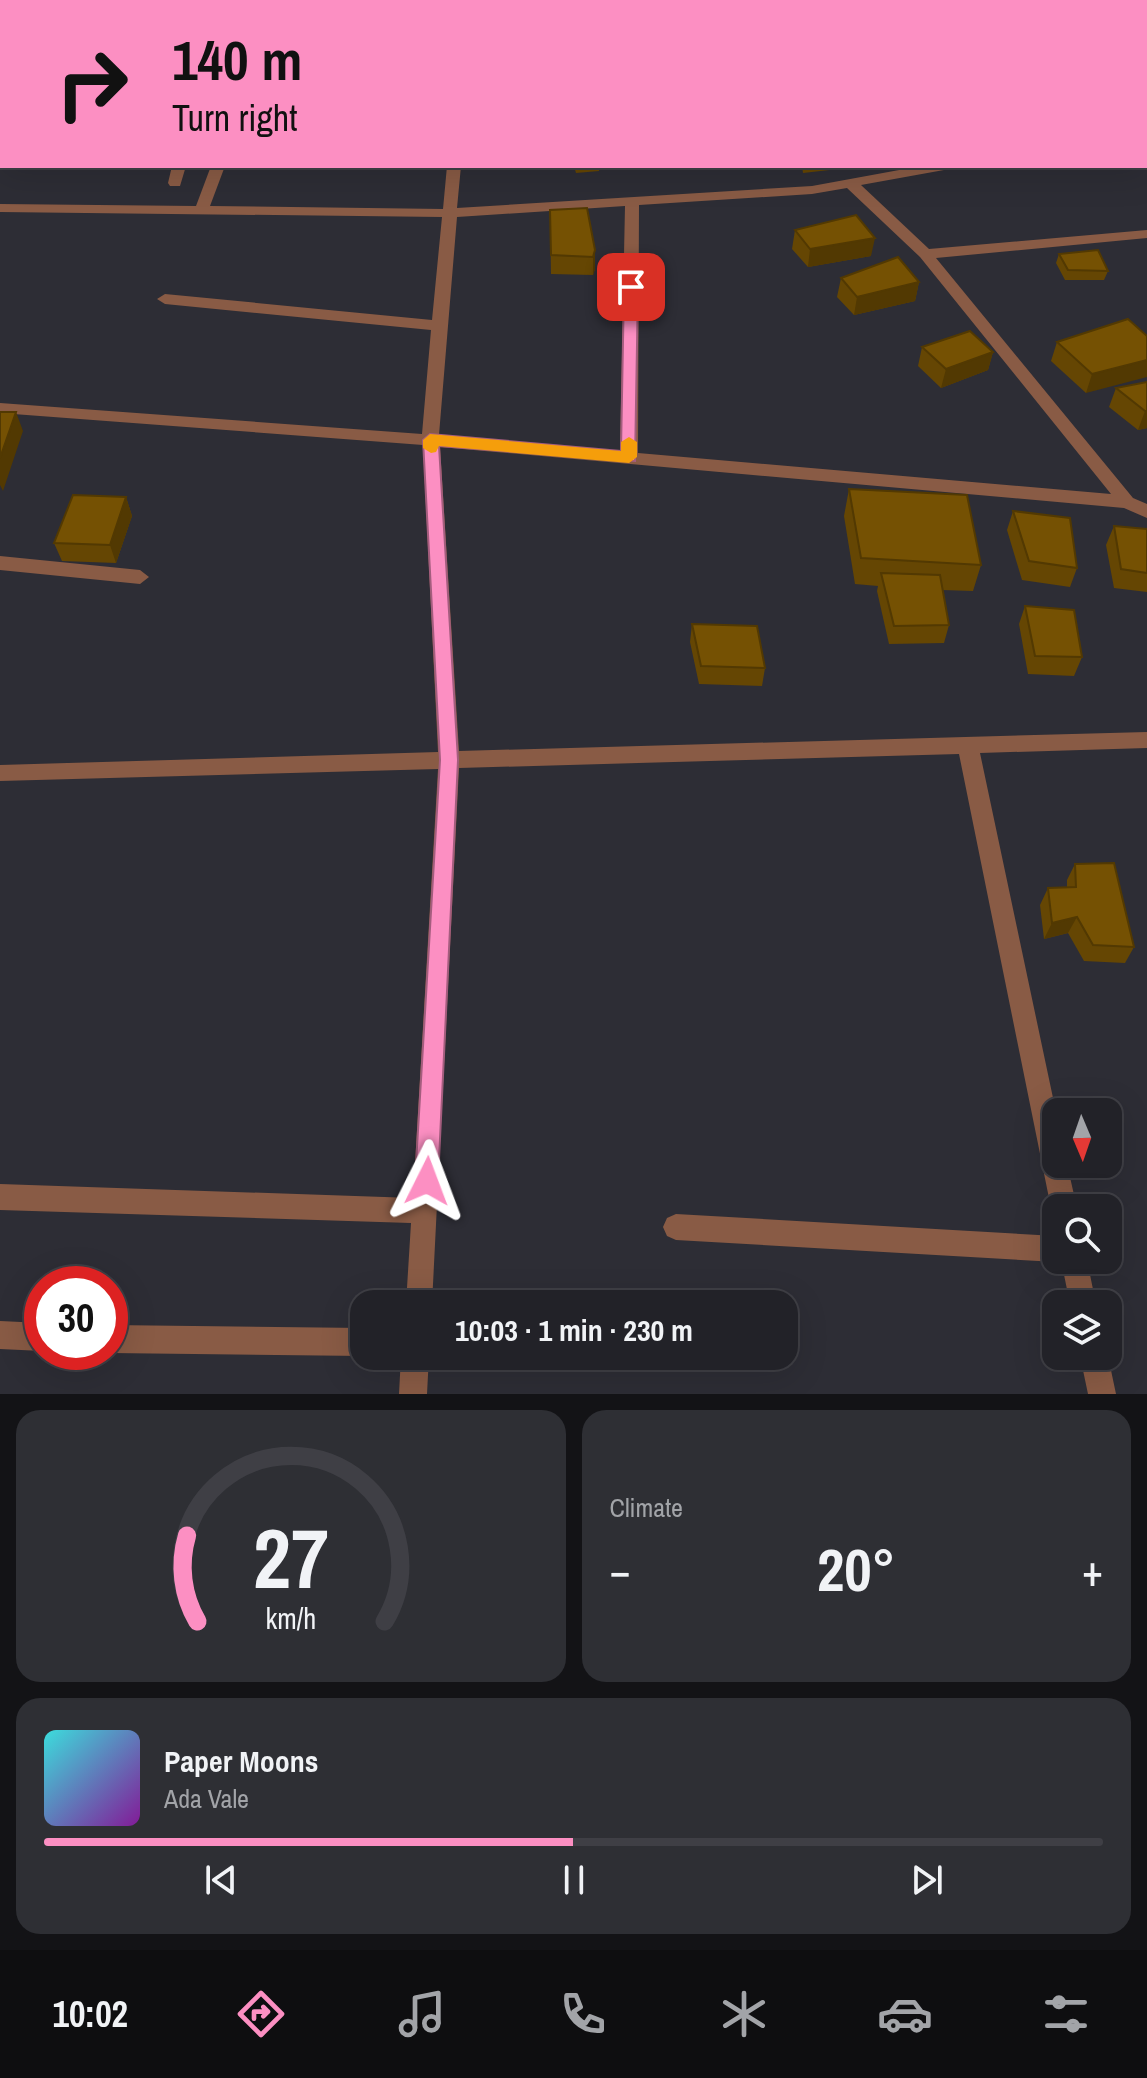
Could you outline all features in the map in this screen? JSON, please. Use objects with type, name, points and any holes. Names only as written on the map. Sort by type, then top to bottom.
[{"type":"street","points":[[175,183],[179,168]]},
{"type":"street","points":[[201,211],[217,168]]},
{"type":"street","points":[[420,1290],[449,760],[430,440],[447,213],[454,168]]},
{"type":"street","points":[[2,212],[447,213],[812,190],[933,168]]},
{"type":"street","points":[[850,183],[925,254],[1127,502]]},
{"type":"street","points":[[629,457],[632,201]]},
{"type":"street","points":[[925,254],[1147,234]]},
{"type":"street","points":[[165,299],[438,326]]},
{"type":"street","points":[[0,408],[430,440],[1127,502],[1147,512]]},
{"type":"street","points":[[0,563],[140,577]]},
{"type":"street","points":[[0,773],[1147,740]]},
{"type":"street","points":[[968,745],[1061,1194]]},
{"type":"street","points":[[0,1197],[425,1211]]},
{"type":"street","points":[[676,1227],[1042,1248]]},
{"type":"street","points":[[0,1335],[24,1336]]},
{"type":"street","points":[[128,1339],[350,1342]]},
{"type":"street","points":[[413,1394],[414,1370]]},
{"type":"street","points":[[1097,1370],[1102,1394]]},
{"type":"building","points":[[587,208],[595,250],[593,257],[551,255],[550,210]]},
{"type":"building","points":[[856,215],[875,238],[810,249],[795,230]]},
{"type":"building","points":[[1098,250],[1108,271],[1068,270],[1059,254]]},
{"type":"building","points":[[898,257],[919,282],[857,297],[841,278]]},
{"type":"building","points":[[1128,319],[1147,336],[1147,360],[1092,374],[1057,342]]},
{"type":"building","points":[[970,331],[993,352],[946,369],[922,347]]},
{"type":"building","points":[[1147,382],[1147,411],[1116,388]]},
{"type":"building","points":[[0,412],[16,412],[0,458]]},
{"type":"building","points":[[849,489],[967,495],[981,565],[861,558]]},
{"type":"building","points":[[73,495],[126,497],[110,545],[54,543]]},
{"type":"building","points":[[1013,511],[1070,518],[1077,568],[1029,561]]},
{"type":"building","points":[[1114,526],[1147,529],[1147,573],[1121,569]]},
{"type":"building","points":[[881,573],[940,575],[949,625],[894,626]]},
{"type":"building","points":[[1025,606],[1074,610],[1082,657],[1035,656]]},
{"type":"building","points":[[692,624],[757,626],[765,668],[701,666]]},
{"type":"building","points":[[1114,863],[1134,947],[1093,945],[1077,917],[1052,923],[1048,888],[1076,887],[1075,864]]},
{"type":"slow traffic","points":[[431,448],[430,440],[629,457],[629,442]]},
{"type":"route","points":[[427,1181],[449,760],[430,440],[629,457],[631,287]]}]
